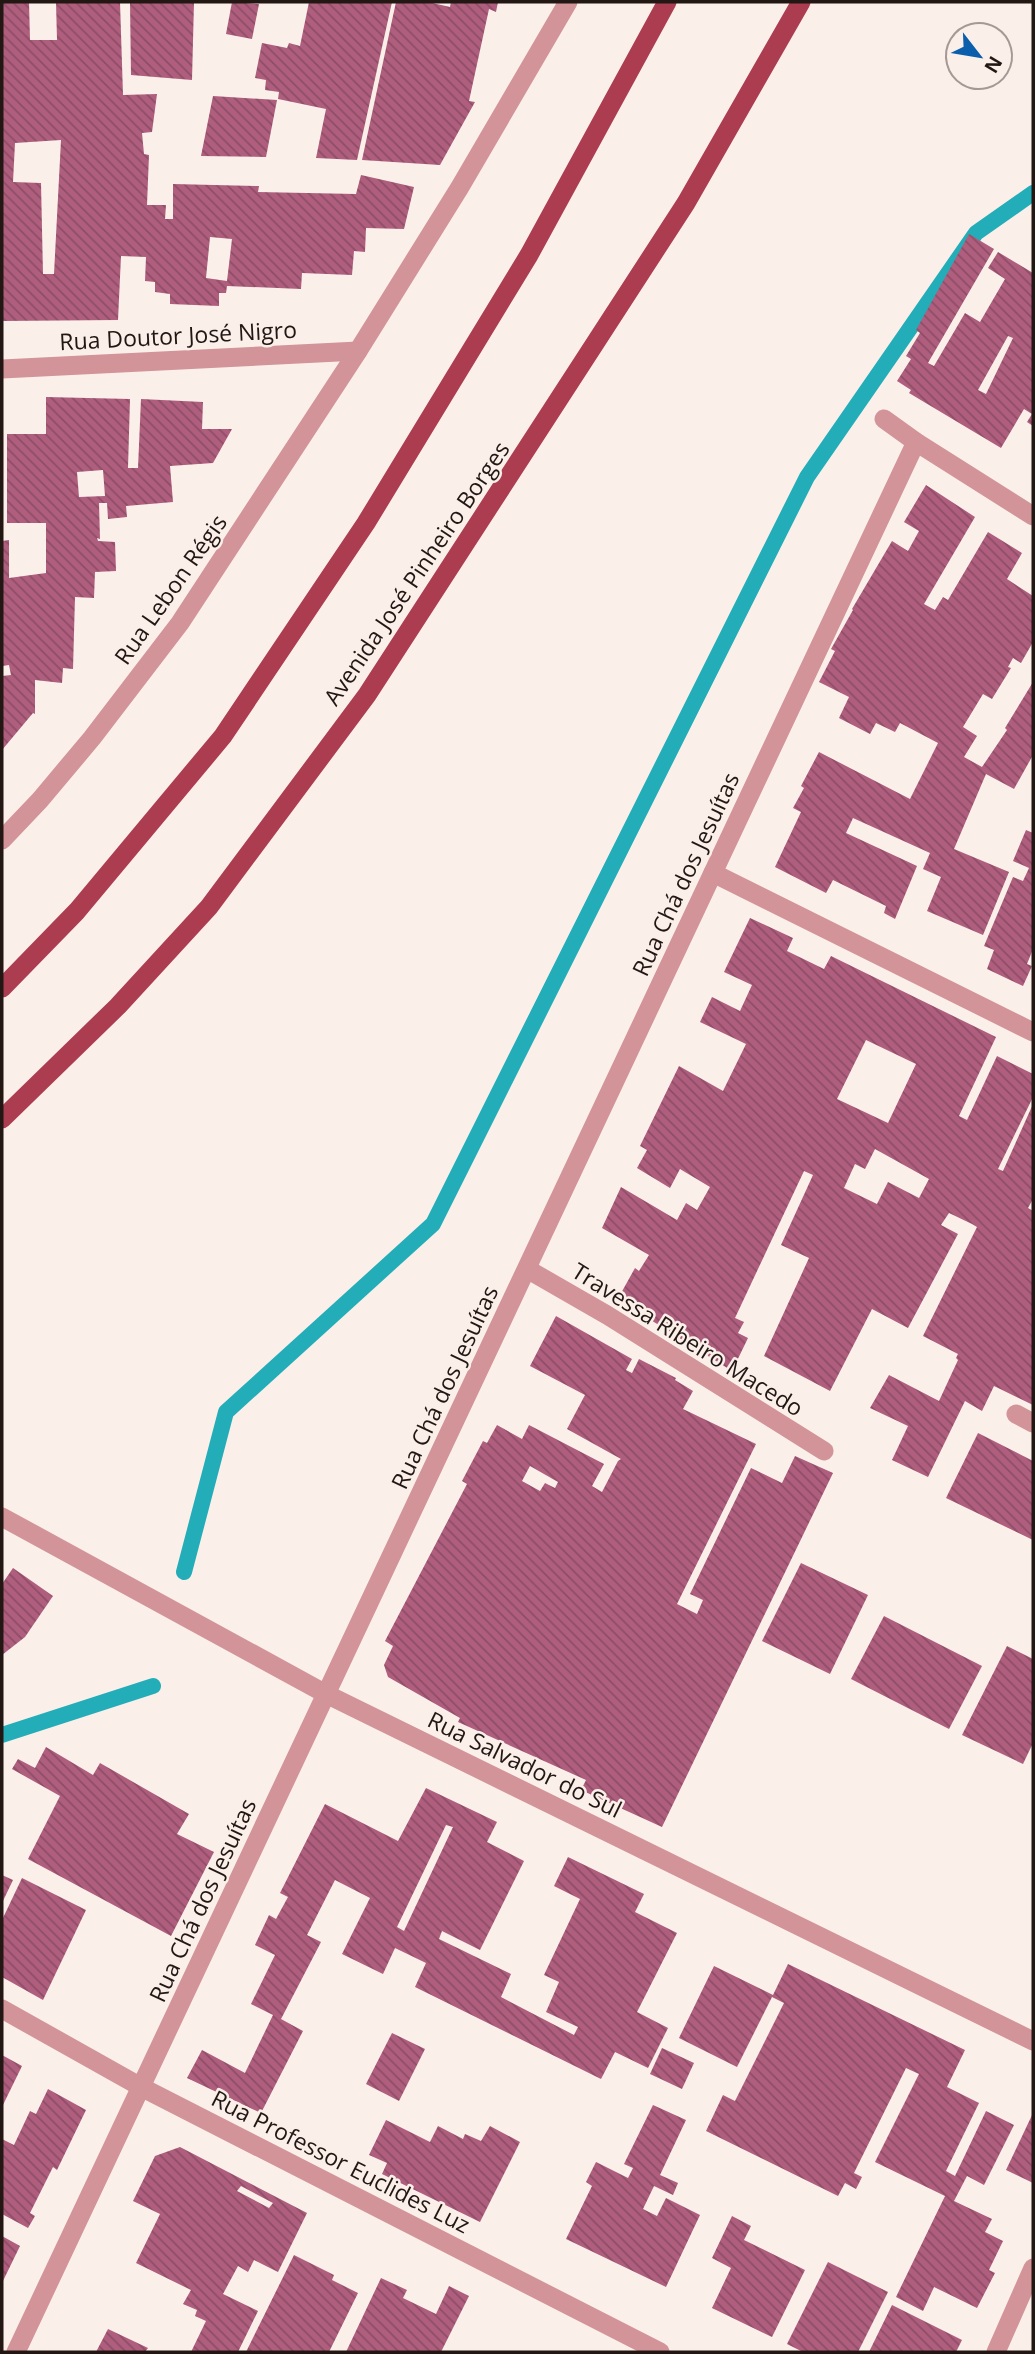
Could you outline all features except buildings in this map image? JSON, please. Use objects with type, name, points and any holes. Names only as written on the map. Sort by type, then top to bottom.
[{"type":"main road","points":[[2,988],[77,911],[223,736],[366,523],[522,266],[667,2]]},
{"type":"main road","name":"Avenida José Pinheiro Borges","points":[[2,1119],[118,1006],[209,907],[367,695],[686,203],[801,2]]},
{"type":"street","name":"Rua Lebon Régis","points":[[2,840],[92,738],[180,624],[358,351],[460,187],[568,2]]},
{"type":"street","name":"Rua Doutor José Nigro","points":[[2,369],[358,351]]},
{"type":"street","points":[[884,419],[1033,516]]},
{"type":"street","name":"Rua Chá dos Jesuítas","points":[[16,2352],[916,442]]},
{"type":"street","points":[[713,873],[1033,1032]]},
{"type":"street","name":"Travessa Ribeiro Macedo","points":[[527,1269],[607,1315],[824,1451]]},
{"type":"street","name":"Rua Salvador do Sul","points":[[2,1517],[326,1694],[1033,2041]]},
{"type":"street","name":"Rua Professor Euclides Luz","points":[[2,2008],[141,2087],[660,2352]]},
{"type":"street","points":[[996,2352],[1033,2268]]},
{"type":"waterway","points":[[184,1572],[226,1412],[433,1224],[807,477],[976,233],[1033,193]]},
{"type":"waterway","points":[[2,1735],[153,1686]]}]
